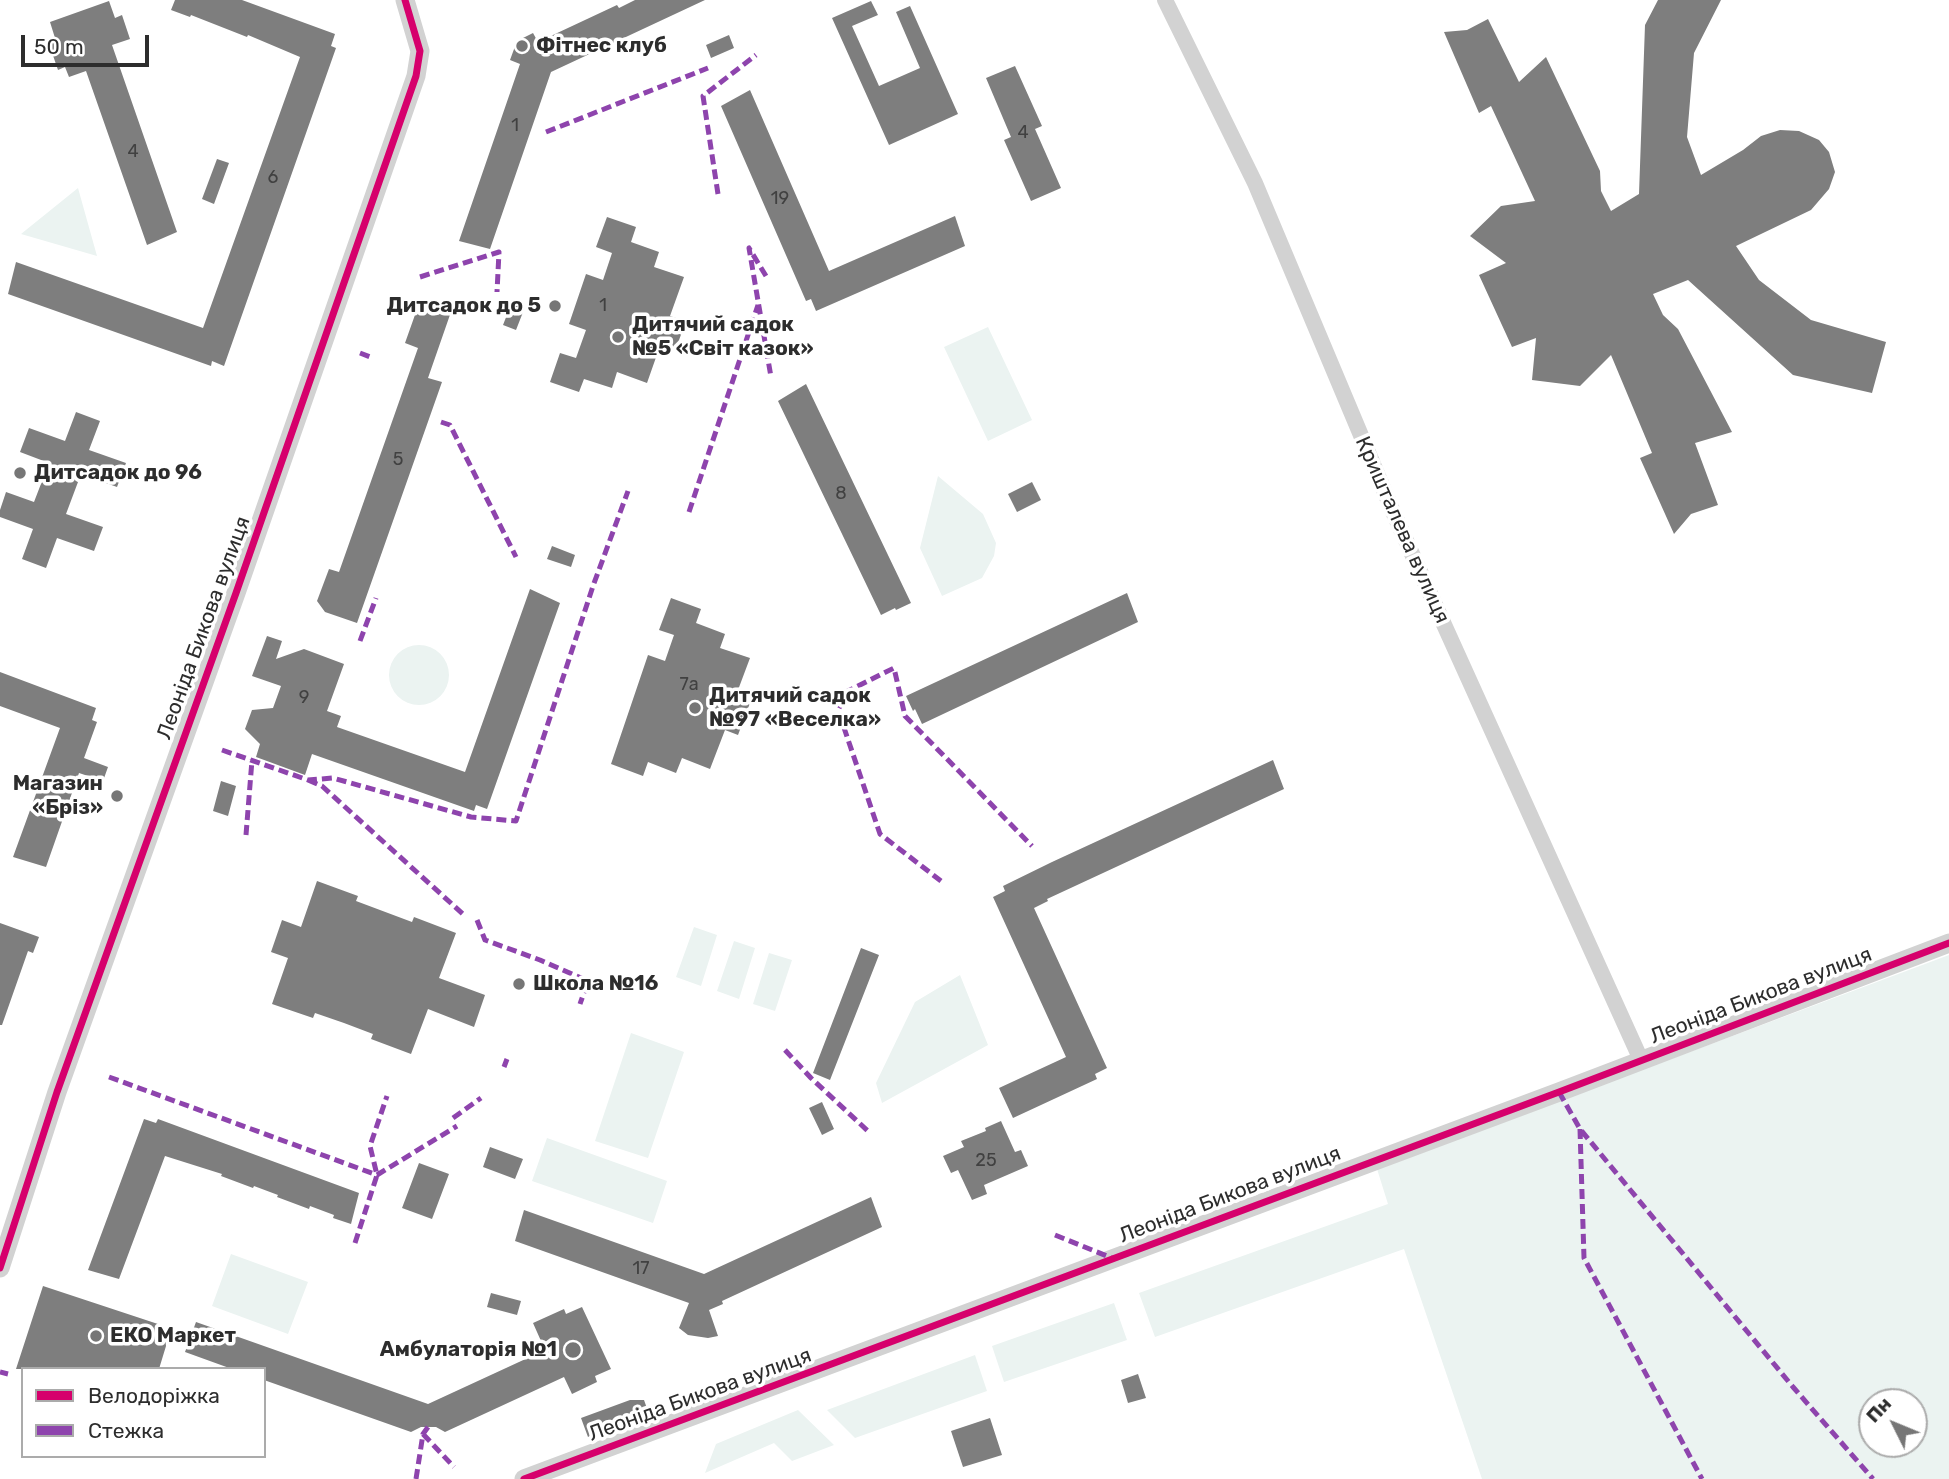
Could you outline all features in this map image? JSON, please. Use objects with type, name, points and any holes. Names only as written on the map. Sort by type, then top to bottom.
[{"type":"street","name":"Леоніда Бикова вулиця","points":[[0,1268],[57,1092],[416,76],[421,51],[405,0]]},
{"type":"street","name":"Кришталева вулиця","points":[[1165,0],[1255,183],[1394,514],[1641,1060]]},
{"type":"street","name":"Леоніда Бикова вулиця","points":[[524,1479],[1949,943]]},
{"type":"shaded area","points":[[78,188],[97,256],[21,234]]},
{"type":"shaded area","points":[[988,327],[1032,420],[988,441],[944,347]]},
{"type":"shaded area","points":[[938,476],[983,514],[996,543],[994,556],[982,578],[942,596],[920,548]]},
{"type":"shaded area","points":[[413,645],[425,645],[441,653],[447,663],[447,687],[441,697],[425,705],[413,705],[397,697],[389,681],[389,669],[397,653]]},
{"type":"shaded area","points":[[694,927],[717,935],[701,986],[676,977]]},
{"type":"shaded area","points":[[734,941],[755,948],[739,999],[717,991]]},
{"type":"shaded area","points":[[769,953],[792,960],[775,1011],[753,1004]]},
{"type":"shaded area","points":[[1949,955],[1949,1479],[1482,1479],[1404,1249],[1155,1337],[1139,1293],[1388,1204],[1377,1169]]},
{"type":"shaded area","points":[[960,975],[988,1045],[882,1103],[876,1083],[915,1002]]},
{"type":"shaded area","points":[[631,1033],[684,1052],[648,1158],[595,1141]]},
{"type":"shaded area","points":[[547,1138],[667,1181],[653,1223],[532,1181]]},
{"type":"shaded area","points":[[231,1254],[308,1282],[288,1334],[212,1306]]},
{"type":"shaded area","points":[[1114,1303],[1127,1340],[1004,1382],[992,1346]]},
{"type":"shaded area","points":[[975,1355],[987,1391],[855,1438],[827,1410]]},
{"type":"shaded area","points":[[798,1410],[834,1445],[792,1461],[774,1443],[705,1473],[716,1444]]},
{"type":"building","points":[[175,0],[242,0],[335,34],[331,46],[336,48],[224,366],[212,361],[211,366],[8,294],[16,262],[203,328],[300,57],[248,35],[247,37],[171,10]]},
{"type":"building","points":[[635,0],[705,0],[551,72],[490,249],[459,241],[520,64],[510,60],[517,41],[533,33],[538,42],[617,5],[619,8]]},
{"type":"building","points":[[1658,0],[1721,0],[1694,53],[1687,137],[1701,175],[1761,136],[1780,130],[1799,131],[1819,140],[1829,152],[1835,172],[1829,189],[1811,210],[1736,246],[1759,280],[1811,320],[1886,342],[1872,393],[1793,375],[1688,280],[1653,294],[1663,315],[1678,329],[1732,432],[1695,443],[1718,505],[1691,514],[1674,534],[1640,458],[1652,453],[1611,355],[1580,386],[1532,380],[1536,338],[1512,347],[1479,275],[1506,263],[1470,236],[1501,206],[1535,201],[1491,106],[1479,113],[1444,32],[1467,30],[1488,19],[1519,82],[1546,57],[1600,171],[1601,191],[1611,211],[1639,194],[1645,25]]},
{"type":"building","points":[[109,1],[115,18],[122,15],[130,39],[112,45],[177,232],[147,245],[86,71],[69,77],[65,67],[58,70],[48,41],[55,38],[50,22]]},
{"type":"building","points":[[871,1],[878,15],[852,26],[879,86],[920,68],[896,12],[910,6],[958,114],[889,145],[832,18]]},
{"type":"building","points":[[729,35],[734,48],[711,58],[706,45]]},
{"type":"building","points":[[1015,66],[1042,126],[1035,129],[1061,188],[1031,201],[1004,140],[1011,137],[986,78]]},
{"type":"building","points":[[750,90],[829,271],[955,216],[965,246],[816,311],[811,299],[806,301],[721,106]]},
{"type":"building","points":[[217,159],[229,163],[214,204],[202,199]]},
{"type":"building","points":[[607,217],[636,227],[631,242],[659,252],[654,267],[684,277],[670,316],[686,321],[675,351],[660,346],[647,383],[617,372],[612,388],[584,379],[579,392],[550,382],[560,353],[576,358],[586,330],[569,324],[586,274],[603,280],[612,253],[596,247]]},
{"type":"building","points":[[421,298],[452,309],[428,378],[442,382],[357,623],[325,612],[317,601],[329,569],[339,572],[418,348],[405,343]]},
{"type":"building","points":[[512,302],[525,307],[516,330],[503,325]]},
{"type":"building","points":[[806,384],[911,603],[896,610],[895,608],[881,615],[778,401]]},
{"type":"building","points":[[76,412],[100,421],[89,450],[126,463],[117,487],[81,474],[66,514],[103,527],[94,551],[57,538],[46,568],[22,559],[33,529],[0,517],[0,510],[6,492],[34,502],[49,463],[20,452],[29,428],[65,441]]},
{"type":"building","points":[[1032,482],[1041,500],[1017,512],[1008,494]]},
{"type":"building","points":[[552,546],[575,555],[571,567],[547,559]]},
{"type":"building","points":[[530,589],[560,603],[487,809],[476,805],[474,811],[312,754],[305,775],[256,757],[260,744],[245,729],[252,710],[273,708],[281,686],[252,676],[267,636],[282,641],[276,659],[304,649],[344,664],[327,711],[341,716],[337,727],[465,772]]},
{"type":"building","points":[[1127,593],[1138,622],[922,724],[915,709],[913,711],[906,696]]},
{"type":"building","points":[[671,598],[701,609],[696,623],[725,634],[720,648],[750,658],[735,698],[750,703],[738,735],[725,730],[710,769],[682,758],[676,773],[648,762],[643,776],[611,764],[648,655],[665,661],[674,635],[659,630]]},
{"type":"building","points":[[0,672],[96,708],[92,720],[97,722],[84,758],[108,767],[103,781],[79,773],[46,867],[13,857],[60,728],[0,706]]},
{"type":"building","points":[[1273,760],[1284,789],[1047,899],[1048,901],[1034,908],[1107,1068],[1095,1074],[1097,1079],[1013,1118],[999,1088],[1066,1057],[993,897],[1005,891],[1003,886],[1052,862]]},
{"type":"building","points":[[221,781],[236,786],[228,816],[213,811]]},
{"type":"building","points":[[317,881],[358,896],[356,901],[412,922],[414,917],[456,933],[439,978],[485,995],[474,1027],[428,1009],[411,1054],[371,1039],[373,1034],[344,1023],[315,1013],[313,1018],[272,1004],[288,958],[271,952],[282,920],[301,927]]},
{"type":"building","points":[[0,923],[39,937],[33,953],[28,951],[2,1025],[0,1025]]},
{"type":"building","points":[[861,948],[879,955],[830,1080],[813,1073]]},
{"type":"building","points":[[822,1102],[834,1129],[822,1135],[809,1108]]},
{"type":"building","points":[[144,1119],[156,1123],[158,1119],[359,1193],[351,1224],[310,1206],[309,1209],[254,1186],[253,1188],[221,1176],[222,1174],[165,1156],[119,1279],[88,1270]]},
{"type":"building","points":[[1001,1121],[1015,1152],[1021,1150],[1028,1166],[984,1185],[987,1194],[972,1200],[958,1170],[951,1173],[943,1156],[964,1147],[961,1141],[986,1131],[985,1128]]},
{"type":"building","points":[[490,1147],[523,1159],[515,1179],[483,1167]]},
{"type":"building","points":[[419,1163],[449,1174],[432,1219],[402,1208]]},
{"type":"building","points":[[871,1197],[882,1227],[722,1301],[723,1304],[709,1310],[718,1336],[708,1338],[688,1335],[679,1328],[689,1303],[515,1241],[524,1210],[704,1274]]},
{"type":"building","name":"ЕКО Маркет","points":[[43,1286],[164,1326],[166,1346],[160,1367],[16,1369]]},
{"type":"building","points":[[491,1293],[521,1301],[517,1315],[487,1307]]},
{"type":"building","points":[[582,1307],[611,1369],[595,1376],[597,1382],[572,1394],[564,1377],[445,1432],[436,1427],[421,1427],[411,1432],[266,1381],[266,1367],[226,1367],[185,1352],[196,1322],[428,1404],[545,1350],[533,1323],[564,1309],[566,1314]]},
{"type":"building","points":[[1138,1374],[1146,1398],[1128,1403],[1121,1380]]},
{"type":"building","points":[[630,1400],[644,1400],[649,1414],[588,1437],[581,1418]]},
{"type":"building","points":[[990,1418],[1002,1455],[963,1467],[951,1431]]},
{"type":"marked path","points":[[718,194],[703,96],[756,55]]},
{"type":"marked path","points":[[546,132],[708,68]]},
{"type":"marked path","points":[[766,276],[749,248],[771,377]]},
{"type":"marked path","points":[[420,277],[499,252],[497,292]]},
{"type":"marked path","points":[[689,512],[758,305]]},
{"type":"marked path","points":[[360,353],[373,358]]},
{"type":"marked path","points":[[441,422],[450,425],[516,557]]},
{"type":"marked path","points":[[222,750],[308,780],[333,778],[471,817],[516,821],[593,586],[628,491]]},
{"type":"marked path","points":[[360,641],[376,598]]},
{"type":"marked path","points":[[941,881],[880,834],[838,710],[848,691],[894,668],[905,716],[1032,846]]},
{"type":"marked path","points":[[246,835],[252,760]]},
{"type":"marked path","points":[[308,780],[322,786],[464,915]]},
{"type":"marked path","points":[[477,920],[485,940],[588,981],[580,1004]]},
{"type":"marked path","points":[[785,1050],[870,1133]]},
{"type":"marked path","points":[[504,1067],[507,1059]]},
{"type":"marked path","points":[[109,1077],[377,1175],[457,1126]]},
{"type":"marked path","points":[[1559,1092],[1580,1129],[1793,1387],[1873,1479]]},
{"type":"marked path","points":[[355,1243],[377,1175],[370,1146],[387,1096]]},
{"type":"marked path","points":[[453,1118],[481,1098]]},
{"type":"marked path","points":[[1580,1129],[1584,1258],[1702,1479]]},
{"type":"marked path","points":[[1055,1235],[1112,1258]]},
{"type":"marked path","points":[[0,1372],[8,1374]]},
{"type":"marked path","points":[[416,1479],[423,1434],[428,1427]]},
{"type":"marked path","points":[[423,1434],[454,1467]]},
{"type":"cycle path","points":[[0,1268],[57,1092],[236,593],[416,76],[420,51],[405,0]]},
{"type":"cycle path","points":[[524,1479],[1559,1092],[1949,943]]},
{"type":"place","name":"Фітнес клуб","points":[[522,46]]},
{"type":"place","name":"Дитсадок до 5","points":[[555,306]]},
{"type":"place","name":"Дитячий садок №5 «Світ казок»","points":[[618,337]]},
{"type":"place","name":"Дитсадок до 96","points":[[20,473]]},
{"type":"place","name":"Дитячий садок №97 «Веселка»","points":[[695,708]]},
{"type":"place","name":"Магазин «Бріз»","points":[[117,796]]},
{"type":"place","name":"Школа №16","points":[[519,984]]},
{"type":"place","name":"ЕКО Маркет","points":[[96,1336]]},
{"type":"place","name":"Амбулаторія №1","points":[[573,1350]]}]
